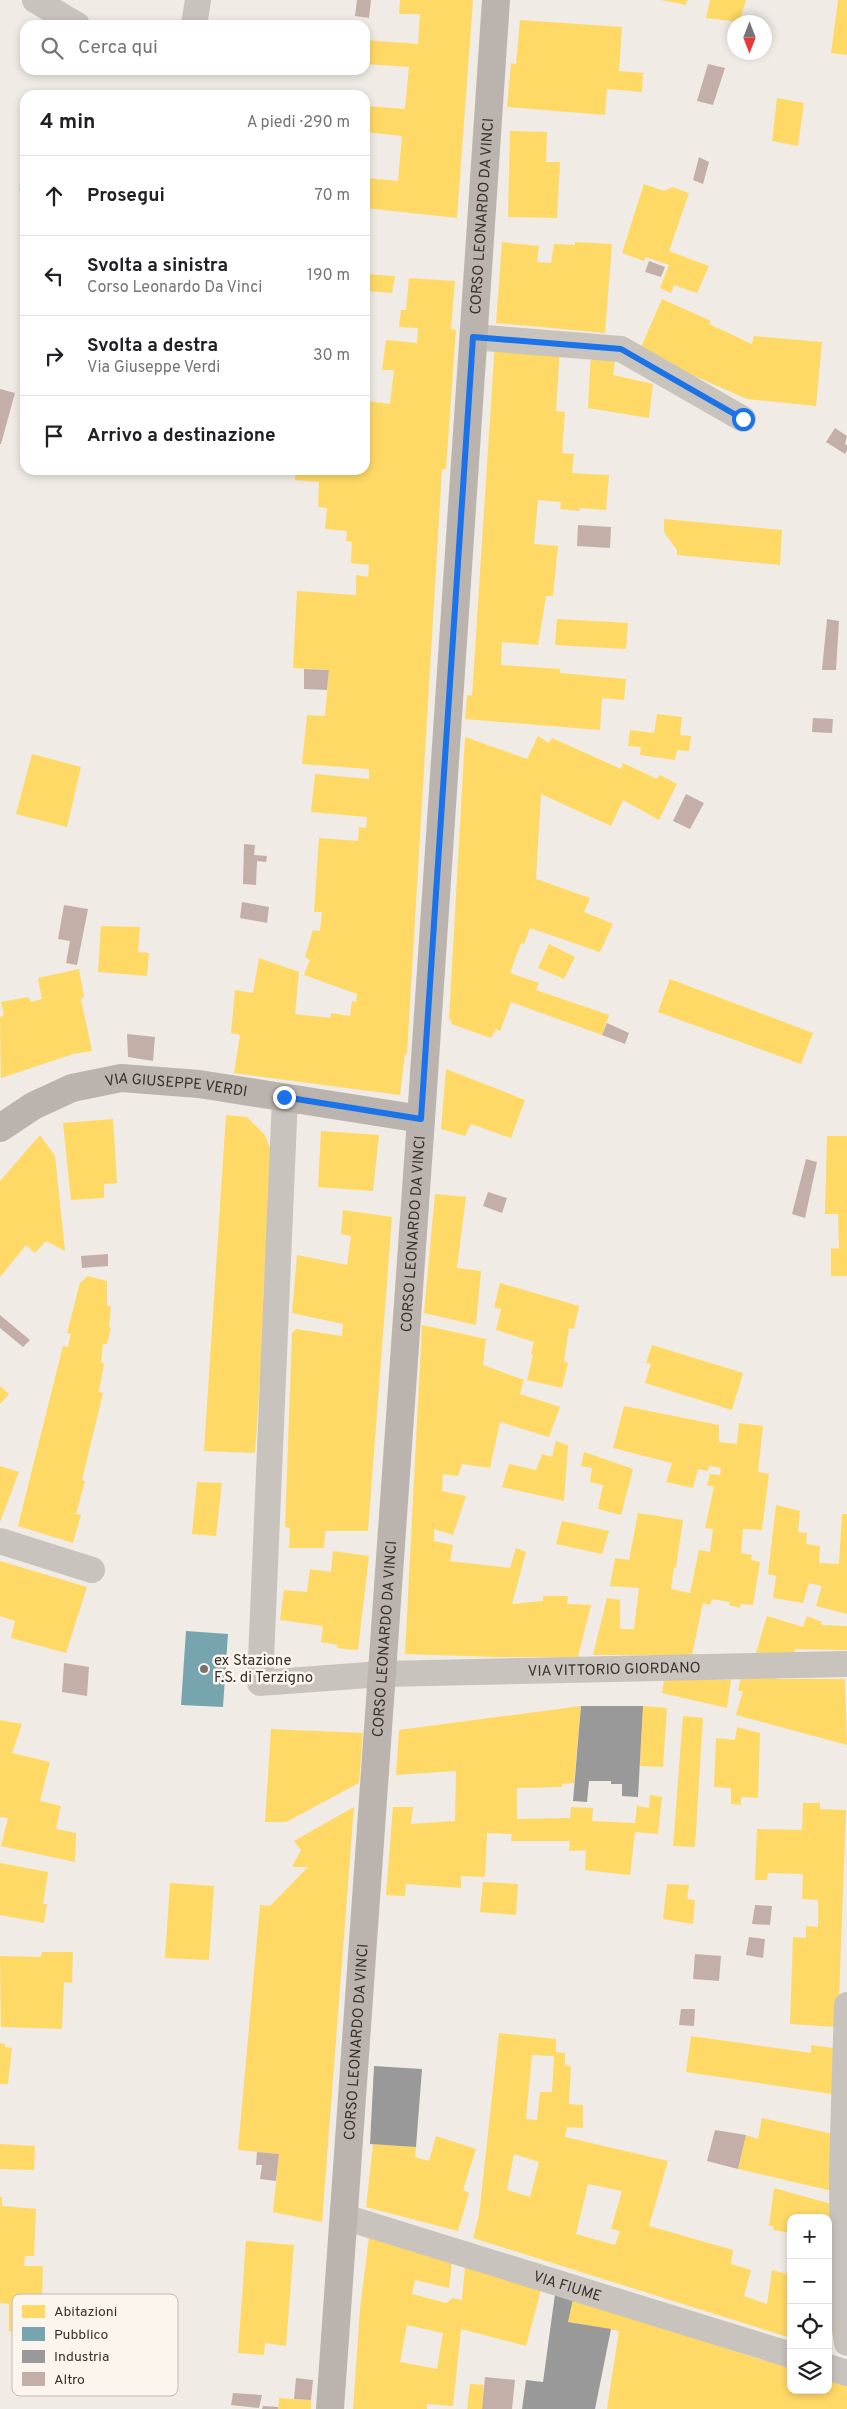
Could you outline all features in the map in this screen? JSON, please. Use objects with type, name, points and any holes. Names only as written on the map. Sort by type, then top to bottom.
[{"type":"main road","name":"CORSO LEONARDO DA VINCI","points":[[330,2409],[421,1119],[496,0]]},
{"type":"main road","name":"VIA GIUSEPPE VERDI","points":[[0,1128],[33,1106],[72,1088],[121,1078],[199,1084],[421,1119]]},
{"type":"street","points":[[35,0],[69,20]]},
{"type":"street","points":[[195,20],[198,0]]},
{"type":"street","points":[[473,337],[621,349],[743,419]]},
{"type":"street","name":"VIA VITTORIO GIORDANO","points":[[284,1097],[260,1683],[382,1674],[847,1664]]},
{"type":"street","points":[[0,1541],[92,1570]]},
{"type":"street","points":[[847,2005],[844,2313],[847,2343]]},
{"type":"street","name":"VIA FIUME","points":[[344,2217],[787,2355]]},
{"type":"street","points":[[832,2368],[847,2373]]},
{"type":"building: Abitazioni","points":[[400,0],[473,0],[457,218],[370,209],[370,178],[398,181],[402,136],[370,133],[370,106],[405,109],[409,67],[370,64],[370,40],[418,44],[420,14],[399,14]]},
{"type":"building: Abitazioni","points":[[661,0],[687,0],[686,5]]},
{"type":"building: Abitazioni","points":[[710,0],[746,0],[741,15],[727,15],[727,21],[706,18]]},
{"type":"building: Abitazioni","points":[[838,0],[847,0],[847,55],[831,53]]},
{"type":"building: Abitazioni","points":[[520,20],[622,27],[619,71],[643,73],[642,92],[607,89],[605,115],[507,107],[511,63],[516,64]]},
{"type":"building: Abitazioni","points":[[777,98],[804,103],[798,146],[772,141]]},
{"type":"building: Abitazioni","points":[[510,131],[547,132],[546,162],[560,162],[557,218],[508,217]]},
{"type":"building: Abitazioni","points":[[644,184],[664,191],[672,187],[689,193],[669,251],[709,266],[697,293],[674,285],[671,293],[660,288],[669,265],[646,257],[644,261],[622,253]]},
{"type":"building: Abitazioni","points":[[502,242],[539,246],[537,262],[551,263],[554,244],[575,245],[575,242],[612,244],[605,333],[496,323]]},
{"type":"building: Abitazioni","points":[[370,274],[395,276],[392,293],[370,291]]},
{"type":"building: Abitazioni","points":[[409,278],[455,281],[451,329],[456,330],[446,469],[442,469],[407,1054],[405,1054],[400,1095],[234,1073],[240,1035],[231,1033],[235,990],[253,993],[259,958],[299,972],[295,1014],[330,1018],[331,1013],[350,1016],[352,1001],[356,1002],[357,994],[304,975],[310,960],[305,957],[313,930],[320,931],[322,912],[314,912],[319,838],[358,841],[359,827],[366,828],[367,817],[311,812],[315,774],[369,779],[369,769],[302,764],[307,715],[325,716],[329,670],[293,668],[297,591],[356,595],[356,575],[368,577],[369,565],[351,563],[352,542],[346,541],[347,531],[325,529],[327,508],[318,507],[319,482],[295,480],[295,475],[370,475],[370,401],[390,404],[394,370],[382,370],[386,340],[417,343],[418,328],[399,327],[401,310],[406,310]]},
{"type":"building: Abitazioni","points":[[662,299],[711,321],[709,324],[752,344],[754,336],[822,342],[816,406],[747,399],[697,377],[695,379],[639,352]]},
{"type":"building: Abitazioni","points":[[495,342],[560,348],[556,411],[565,412],[562,453],[574,454],[572,473],[609,475],[606,510],[580,508],[579,511],[560,509],[561,502],[538,500],[534,544],[558,546],[553,596],[546,596],[538,645],[502,642],[501,665],[560,669],[560,673],[626,679],[624,700],[602,698],[600,730],[465,719],[467,695],[472,696]]},
{"type":"building: Abitazioni","points":[[591,351],[616,354],[613,375],[653,384],[649,418],[588,408]]},
{"type":"building: Abitazioni","points":[[664,519],[782,530],[780,565],[677,555],[677,550],[664,532]]},
{"type":"building: Abitazioni","points":[[557,619],[628,623],[626,649],[555,645]]},
{"type":"building: Abitazioni","points":[[657,714],[682,717],[680,735],[691,736],[689,751],[677,750],[675,760],[640,755],[641,747],[628,746],[630,730],[654,733]]},
{"type":"building: Abitazioni","points":[[538,736],[549,743],[552,738],[621,769],[623,763],[657,779],[660,775],[677,784],[659,820],[623,800],[611,826],[541,794],[536,879],[590,898],[584,912],[613,924],[600,952],[530,928],[524,944],[521,943],[510,973],[539,983],[536,990],[609,1015],[602,1035],[511,1002],[500,1031],[496,1029],[491,1038],[451,1024],[452,1021],[449,1019],[465,737],[527,759]]},
{"type":"building: Abitazioni","points":[[32,754],[81,767],[67,827],[16,814]]},
{"type":"building: Abitazioni","points":[[101,926],[140,927],[138,952],[149,953],[147,976],[98,972]]},
{"type":"building: Abitazioni","points":[[549,944],[575,957],[564,979],[538,968]]},
{"type":"building: Abitazioni","points":[[79,969],[84,997],[81,999],[92,1051],[73,1054],[1,1078],[0,1017],[4,1015],[1,1002],[28,997],[31,1002],[42,999],[38,978]]},
{"type":"building: Abitazioni","points":[[670,979],[813,1033],[801,1064],[658,1012]]},
{"type":"building: Abitazioni","points":[[446,1069],[525,1100],[511,1138],[471,1124],[465,1136],[441,1129]]},
{"type":"building: Abitazioni","points":[[226,1115],[247,1117],[265,1135],[273,1156],[263,1298],[266,1297],[255,1453],[204,1451]]},
{"type":"building: Abitazioni","points":[[113,1119],[117,1183],[104,1184],[104,1198],[71,1200],[63,1123]]},
{"type":"building: Abitazioni","points":[[321,1131],[379,1135],[373,1191],[318,1187]]},
{"type":"building: Abitazioni","points":[[40,1135],[55,1156],[65,1251],[46,1241],[35,1253],[26,1245],[0,1277],[0,1181]]},
{"type":"building: Abitazioni","points":[[827,1136],[847,1136],[847,1276],[831,1276],[831,1248],[839,1249],[838,1214],[825,1214]]},
{"type":"building: Abitazioni","points":[[435,1194],[466,1197],[457,1268],[481,1271],[476,1325],[424,1313]]},
{"type":"building: Abitazioni","points":[[343,1210],[392,1217],[368,1531],[325,1531],[324,1548],[289,1548],[290,1528],[285,1527],[292,1333],[296,1329],[342,1336],[343,1324],[292,1313],[297,1255],[347,1265],[351,1236],[341,1234]]},
{"type":"building: Abitazioni","points":[[88,1276],[107,1281],[107,1306],[111,1306],[109,1327],[111,1328],[107,1344],[103,1344],[101,1363],[104,1363],[99,1392],[103,1393],[82,1480],[85,1481],[76,1514],[81,1515],[73,1543],[18,1526],[63,1346],[68,1347],[71,1334],[67,1333],[80,1283]]},
{"type":"building: Abitazioni","points":[[500,1283],[579,1306],[574,1329],[569,1328],[564,1361],[568,1363],[562,1388],[527,1380],[534,1342],[496,1330],[501,1309],[494,1308]]},
{"type":"building: Abitazioni","points":[[422,1325],[486,1339],[483,1365],[524,1380],[520,1394],[560,1407],[549,1437],[500,1422],[490,1468],[462,1464],[458,1476],[443,1474],[442,1491],[466,1496],[453,1535],[434,1529],[434,1541],[453,1545],[450,1561],[510,1568],[516,1548],[526,1552],[512,1604],[543,1601],[543,1596],[568,1596],[567,1604],[591,1605],[578,1657],[405,1654]]},
{"type":"building: Abitazioni","points":[[652,1345],[743,1373],[732,1410],[645,1383],[651,1364],[646,1363]]},
{"type":"building: Abitazioni","points":[[0,1386],[9,1394],[0,1404]]},
{"type":"building: Abitazioni","points":[[624,1406],[719,1425],[719,1442],[737,1444],[739,1423],[763,1426],[758,1472],[769,1474],[762,1530],[743,1529],[741,1553],[752,1555],[751,1560],[760,1562],[753,1605],[740,1604],[740,1608],[729,1605],[730,1602],[712,1599],[710,1605],[703,1603],[692,1655],[593,1655],[607,1598],[620,1600],[620,1629],[634,1629],[639,1588],[610,1586],[615,1558],[629,1560],[638,1513],[683,1520],[671,1589],[690,1593],[699,1550],[710,1552],[713,1529],[705,1528],[714,1487],[707,1485],[710,1474],[720,1475],[721,1468],[709,1466],[708,1471],[698,1469],[693,1488],[666,1482],[672,1463],[613,1448]]},
{"type":"building: Abitazioni","points":[[556,1441],[568,1445],[564,1501],[502,1487],[509,1464],[536,1470],[542,1454],[552,1457]]},
{"type":"building: Abitazioni","points":[[584,1452],[633,1469],[621,1515],[598,1509],[603,1485],[590,1482],[592,1468],[581,1466]]},
{"type":"building: Abitazioni","points":[[0,1466],[19,1472],[0,1522]]},
{"type":"building: Abitazioni","points":[[197,1482],[222,1483],[216,1536],[192,1534]]},
{"type":"building: Abitazioni","points":[[776,1505],[800,1511],[798,1532],[807,1533],[806,1544],[820,1546],[819,1563],[839,1564],[842,1514],[847,1514],[847,1614],[816,1606],[822,1586],[809,1583],[803,1603],[773,1598],[776,1576],[768,1574]]},
{"type":"building: Abitazioni","points":[[562,1521],[609,1531],[602,1554],[556,1544]]},
{"type":"building: Abitazioni","points":[[333,1551],[369,1556],[358,1650],[337,1648],[338,1645],[321,1642],[323,1626],[280,1620],[284,1590],[307,1592],[310,1569],[331,1572]]},
{"type":"building: Abitazioni","points":[[0,1561],[87,1587],[66,1653],[11,1638],[15,1621],[0,1616]]},
{"type":"building: Abitazioni","points":[[767,1616],[803,1627],[807,1616],[822,1622],[821,1625],[847,1626],[847,1650],[795,1649],[795,1657],[755,1656]]},
{"type":"building: Abitazioni","points":[[776,1676],[777,1679],[845,1679],[847,1745],[736,1715],[743,1691],[738,1691],[741,1677]]},
{"type":"building: Abitazioni","points":[[664,1680],[731,1680],[727,1708],[662,1693]]},
{"type":"building: Abitazioni","points":[[581,1706],[574,1783],[562,1784],[562,1787],[517,1788],[517,1819],[570,1818],[571,1807],[593,1808],[592,1821],[635,1823],[637,1806],[649,1808],[650,1795],[662,1797],[658,1834],[635,1832],[630,1875],[585,1870],[586,1850],[569,1851],[570,1841],[511,1841],[512,1834],[487,1833],[485,1877],[461,1876],[461,1888],[406,1884],[405,1896],[386,1895],[393,1807],[413,1807],[411,1824],[455,1821],[456,1771],[396,1775],[399,1730]]},
{"type":"building: Abitazioni","points":[[643,1706],[667,1708],[663,1767],[640,1766]]},
{"type":"building: Abitazioni","points":[[683,1716],[703,1718],[695,1847],[673,1846]]},
{"type":"building: Abitazioni","points":[[0,1720],[22,1724],[12,1753],[50,1762],[40,1801],[61,1806],[56,1829],[76,1833],[75,1862],[1,1846],[8,1818],[0,1817]]},
{"type":"building: Abitazioni","points":[[737,1727],[760,1733],[758,1798],[741,1797],[741,1805],[731,1804],[731,1788],[714,1787],[716,1738],[735,1740]]},
{"type":"building: Abitazioni","points":[[271,1729],[363,1733],[359,1783],[286,1822],[265,1822]]},
{"type":"building: Abitazioni","points":[[803,1803],[820,1803],[820,1809],[846,1810],[838,2027],[790,2024],[793,1937],[806,1938],[806,1926],[818,1927],[818,1900],[802,1899],[803,1874],[768,1873],[767,1880],[755,1880],[757,1829],[802,1830]]},
{"type":"building: Abitazioni","points":[[354,1807],[322,2222],[273,2212],[279,2154],[238,2150],[260,1905],[270,1906],[308,1867],[292,1867],[301,1850],[294,1841]]},
{"type":"building: Abitazioni","points":[[0,1863],[48,1872],[43,1904],[47,1904],[44,1923],[0,1915]]},
{"type":"building: Abitazioni","points":[[483,1882],[518,1884],[516,1915],[480,1912]]},
{"type":"building: Abitazioni","points":[[170,1883],[214,1886],[209,1960],[165,1958]]},
{"type":"building: Abitazioni","points":[[667,1884],[689,1885],[687,1899],[695,1900],[693,1924],[663,1919]]},
{"type":"building: Abitazioni","points":[[42,1952],[73,1952],[72,1983],[64,1982],[62,2029],[1,2027],[0,1956],[41,1957]]},
{"type":"building: Abitazioni","points":[[499,2033],[556,2039],[556,2052],[565,2053],[565,2065],[571,2066],[569,2104],[583,2105],[583,2128],[567,2127],[565,2137],[668,2161],[649,2226],[733,2250],[731,2264],[751,2270],[744,2296],[767,2304],[772,2270],[786,2274],[787,2272],[787,2337],[473,2238],[479,2215]],"holes":[[[532,2055],[554,2056],[552,2092],[540,2092],[537,2120],[526,2119]],[[514,2154],[539,2162],[530,2197],[507,2190]],[[588,2184],[622,2191],[611,2229],[620,2231],[615,2245],[576,2234]]]},
{"type":"building: Abitazioni","points":[[691,2036],[811,2053],[811,2045],[840,2049],[838,2095],[686,2072]]},
{"type":"building: Abitazioni","points":[[0,2043],[5,2044],[5,2047],[12,2048],[8,2084],[0,2084]]},
{"type":"building: Abitazioni","points":[[762,2118],[837,2135],[832,2191],[738,2169],[746,2135],[758,2139]]},
{"type":"building: Abitazioni","points":[[436,2136],[476,2149],[463,2190],[469,2193],[458,2231],[366,2207],[373,2144],[416,2147],[415,2157],[429,2161]]},
{"type":"building: Abitazioni","points":[[0,2144],[35,2146],[34,2170],[0,2169]]},
{"type":"building: Abitazioni","points":[[774,2188],[835,2205],[832,2234],[832,2214],[787,2214],[787,2232],[773,2230],[774,2226],[769,2226]]},
{"type":"building: Abitazioni","points":[[0,2197],[2,2197],[2,2206],[36,2209],[34,2256],[25,2256],[24,2266],[43,2266],[42,2294],[12,2294],[12,2331],[9,2331],[9,2304],[0,2303]]},
{"type":"building: Abitazioni","points":[[369,2237],[452,2261],[449,2288],[415,2280],[412,2294],[446,2303],[453,2298],[462,2300],[465,2267],[541,2290],[526,2346],[461,2329],[453,2406],[427,2404],[427,2409],[353,2409],[360,2309]],"holes":[[[407,2325],[443,2333],[437,2369],[400,2362]]]},
{"type":"building: Abitazioni","points":[[246,2241],[294,2245],[286,2346],[265,2343],[264,2355],[238,2353]]},
{"type":"building: Abitazioni","points":[[832,2251],[835,2251],[835,2318],[832,2338]]},
{"type":"building: Abitazioni","points":[[573,2299],[765,2361],[768,2356],[787,2363],[787,2394],[832,2394],[832,2376],[847,2381],[847,2409],[607,2409],[619,2331],[568,2322]]},
{"type":"building: Abitazioni","points":[[470,2384],[484,2385],[482,2409],[467,2409]]},
{"type":"building: Abitazioni","points":[[279,2398],[311,2400],[311,2409],[278,2409]]},
{"type":"building: Pubblico","name":"ex Stazione F.S. di Terzigno","points":[[186,1631],[228,1634],[223,1707],[181,1705]]},
{"type":"building: Industria","points":[[581,1706],[643,1706],[638,1797],[622,1796],[622,1784],[611,1784],[611,1781],[589,1781],[587,1802],[573,1801]]},
{"type":"building: Industria","points":[[374,2066],[422,2069],[416,2147],[370,2144]]},
{"type":"building: Industria","points":[[555,2294],[573,2299],[568,2322],[611,2329],[595,2409],[522,2409],[526,2380],[543,2382]]},
{"type":"building: Altro","points":[[357,0],[371,0],[369,18],[355,16]]},
{"type":"building: Altro","points":[[708,64],[725,68],[713,105],[697,101]]},
{"type":"building: Altro","points":[[699,157],[709,162],[703,184],[693,180]]},
{"type":"building: Altro","points":[[649,261],[665,267],[661,277],[645,272]]},
{"type":"building: Altro","points":[[0,389],[15,393],[1,444],[0,444]]},
{"type":"building: Altro","points":[[835,428],[847,436],[845,444],[847,445],[847,450],[845,454],[826,442]]},
{"type":"building: Altro","points":[[578,525],[611,527],[610,548],[577,546]]},
{"type":"building: Altro","points":[[827,619],[839,621],[836,670],[822,670]]},
{"type":"building: Altro","points":[[304,669],[329,670],[327,690],[304,689]]},
{"type":"building: Altro","points":[[813,718],[833,719],[832,733],[812,732]]},
{"type":"building: Altro","points":[[686,794],[704,803],[690,829],[673,821]]},
{"type":"building: Altro","points":[[244,844],[255,845],[254,855],[267,856],[266,862],[257,861],[256,885],[243,884]]},
{"type":"building: Altro","points":[[242,902],[269,907],[267,923],[240,918]]},
{"type":"building: Altro","points":[[64,905],[88,909],[77,965],[66,963],[70,941],[58,939]]},
{"type":"building: Altro","points":[[607,1023],[629,1033],[625,1044],[602,1035]]},
{"type":"building: Altro","points":[[127,1034],[155,1037],[153,1061],[128,1057]]},
{"type":"building: Altro","points":[[806,1159],[817,1162],[805,1218],[792,1214]]},
{"type":"building: Altro","points":[[488,1192],[507,1198],[502,1213],[483,1206]]},
{"type":"building: Altro","points":[[108,1254],[108,1266],[82,1268],[81,1256]]},
{"type":"building: Altro","points":[[0,1315],[30,1340],[23,1347],[0,1328]]},
{"type":"building: Altro","points":[[64,1663],[89,1667],[87,1696],[62,1692]]},
{"type":"building: Altro","points":[[755,1905],[772,1906],[770,1925],[752,1924]]},
{"type":"building: Altro","points":[[749,1937],[765,1939],[763,1958],[746,1955]]},
{"type":"building: Altro","points":[[695,1954],[721,1956],[719,1981],[693,1979]]},
{"type":"building: Altro","points":[[681,2009],[695,2009],[694,2026],[679,2025]]},
{"type":"building: Altro","points":[[715,2130],[746,2135],[738,2169],[707,2161]]},
{"type":"building: Altro","points":[[257,2152],[279,2154],[276,2181],[260,2179],[262,2165],[256,2165]]},
{"type":"building: Altro","points":[[485,2377],[515,2380],[512,2409],[482,2409]]},
{"type":"building: Altro","points":[[296,2378],[313,2380],[311,2400],[294,2399]]},
{"type":"building: Altro","points":[[233,2393],[262,2395],[259,2408],[231,2405]]},
{"type":"building: Altro","points":[[263,2406],[278,2407],[278,2409],[262,2409]]},
{"type":"place","name":"ex Stazione F.S. di Terzigno","points":[[204,1669]]},
{"type":"route","points":[[284,1097],[421,1119],[473,337],[621,349],[638,357],[743,419]]}]
